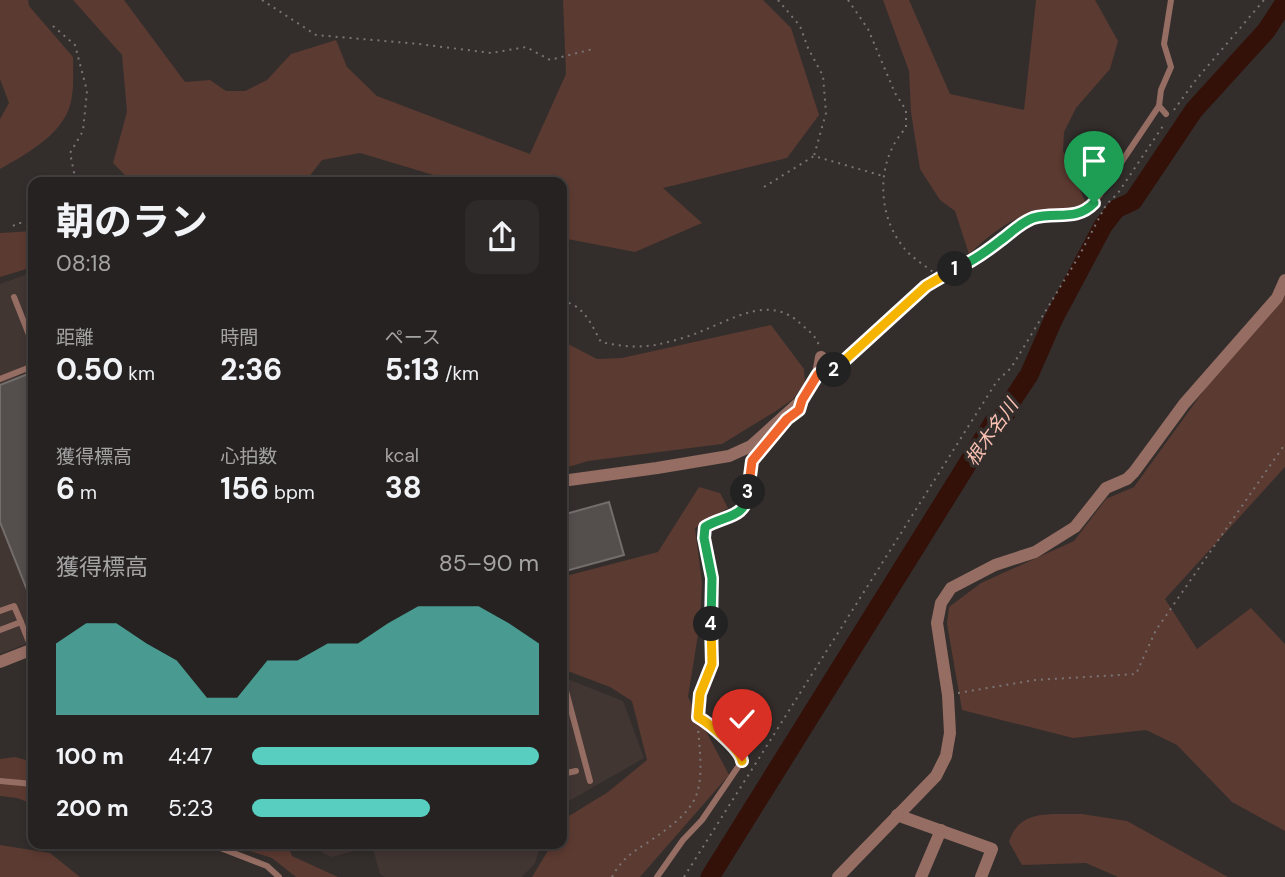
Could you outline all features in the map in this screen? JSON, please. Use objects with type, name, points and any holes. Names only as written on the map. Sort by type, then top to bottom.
[{"type":"street","points":[[838,877],[936,776],[946,756],[950,733],[948,695],[937,623],[941,604],[951,588],[995,565],[1045,546],[1074,527],[1106,488],[1127,479],[1135,472],[1184,404],[1277,298],[1285,281]]},
{"type":"street","points":[[567,480],[729,456],[751,446],[802,400],[818,374],[821,357]]},
{"type":"street","points":[[0,662],[28,652]]},
{"type":"street","points":[[897,814],[992,849],[981,877]]},
{"type":"street","points":[[920,877],[941,830]]},
{"type":"lane","points":[[818,374],[830,373],[837,368],[926,286],[968,263],[1018,225],[1030,219],[1086,212],[1163,110],[1161,90],[1171,66],[1164,44],[1171,0]]},
{"type":"lane","points":[[14,297],[28,332]]},
{"type":"lane","points":[[0,379],[28,368]]},
{"type":"lane","points":[[657,877],[683,840],[702,820],[742,761],[739,753],[698,717],[700,694],[710,673],[713,650],[710,611],[712,578],[704,538],[705,527],[741,511],[747,500],[752,461],[787,419],[799,410],[802,400]]},
{"type":"lane","points":[[0,611],[14,606],[28,638]]},
{"type":"lane","points":[[0,630],[21,622]]},
{"type":"lane","points":[[567,695],[590,781]]},
{"type":"lane","points":[[567,773],[576,771]]},
{"type":"lane","points":[[0,781],[28,784]]},
{"type":"lane","points":[[223,849],[267,866],[279,877]]},
{"type":"path","points":[[262,0],[316,35],[491,53],[526,47],[550,60],[593,48]]},
{"type":"path","points":[[764,187],[814,156],[826,113],[823,76],[800,26],[778,0]]},
{"type":"path","points":[[848,0],[868,29],[895,93],[906,110],[906,128],[898,136],[886,158],[882,186],[890,225],[904,249],[940,277]]},
{"type":"path","points":[[684,877],[990,393],[1011,368],[1079,256],[1106,205],[1124,184],[1195,81],[1264,0]]},
{"type":"path","points":[[53,26],[75,45],[87,91],[83,131],[70,153],[75,177]]},
{"type":"path","points":[[814,156],[884,176]]},
{"type":"path","points":[[13,226],[28,223]]},
{"type":"path","points":[[567,302],[573,303],[584,313],[601,342],[623,347],[655,345],[699,332],[751,310],[771,309],[796,318],[817,340],[821,357]]},
{"type":"path","points":[[948,695],[1035,680],[1136,674],[1162,621],[1285,444]]},
{"type":"path","points":[[612,877],[628,854],[689,811],[700,780],[698,717]]},
{"type":"shaded area","points":[[0,0],[28,0],[29,6],[73,57],[73,76],[69,109],[55,131],[0,169],[0,119],[9,103],[0,79]]},
{"type":"shaded area","points":[[73,0],[124,0],[185,82],[210,80],[226,91],[245,91],[267,80],[291,54],[336,40],[347,67],[377,96],[530,154],[566,74],[563,0],[763,0],[791,28],[819,115],[787,158],[663,188],[702,223],[635,252],[567,239],[567,177],[440,177],[360,153],[322,160],[309,177],[127,177],[113,163],[127,112],[122,55]]},
{"type":"shaded area","points":[[883,0],[909,0],[950,94],[1024,110],[1036,0],[1095,0],[1118,41],[1110,69],[1076,108],[1064,132],[1063,151],[1087,206],[1023,216],[998,229],[969,254],[955,211],[940,200],[920,169],[911,112],[909,71]]},
{"type":"shaded area","points":[[28,231],[28,269],[0,277],[0,233]]},
{"type":"shaded area","points":[[28,274],[28,643],[0,654],[0,284]]},
{"type":"shaded area","points":[[1285,278],[1285,467],[1165,599],[1197,649],[1251,608],[1285,644],[1285,831],[1232,802],[1177,745],[1146,730],[1073,738],[962,710],[947,624],[949,607],[981,583],[1074,541],[1106,499],[1134,487]]},
{"type":"shaded area","points":[[771,325],[804,369],[805,383],[793,399],[722,444],[588,461],[567,467],[567,342],[597,359],[622,358]]},
{"type":"shaded area","points":[[699,487],[720,493],[728,508],[695,528],[702,583],[700,622],[688,697],[729,775],[640,877],[532,877],[549,849],[567,849],[569,816],[608,792],[647,760],[632,701],[610,687],[567,671],[567,576],[658,552]]},
{"type":"shaded area","points":[[567,679],[623,701],[644,758],[567,802]]},
{"type":"shaded area","points":[[15,757],[28,761],[28,802],[0,796],[0,759]]},
{"type":"shaded area","points":[[1048,814],[1082,814],[1127,821],[1228,877],[1118,877],[1086,863],[1022,865],[1009,842],[1020,823]]},
{"type":"shaded area","points":[[0,845],[50,853],[80,877],[0,877]]},
{"type":"shaded area","points":[[244,849],[289,849],[292,856],[338,877],[296,877],[272,858]]},
{"type":"shaded area","points":[[315,849],[361,849],[332,857]]},
{"type":"shaded area","points":[[370,849],[539,849],[535,863],[522,877],[385,877],[380,874],[374,852]]},
{"type":"building","points":[[28,374],[28,592],[0,522],[0,385]]},
{"type":"building","points":[[609,502],[624,555],[567,571],[567,514]]},
{"type":"waterway","name":"根木名川","points":[[710,877],[993,423],[1005,415],[1029,375],[1054,318],[1103,226],[1116,209],[1133,201],[1194,110],[1266,31],[1285,2]]},
{"type":"route","points":[[742,761],[739,753],[698,717],[697,712],[700,694],[710,673],[713,650],[710,611],[712,578],[704,538],[705,527],[744,508],[752,461],[787,419],[799,410],[818,374],[830,373],[837,368],[926,286],[968,263],[1018,225],[1040,216],[1080,214],[1086,212],[1094,203]]}]
